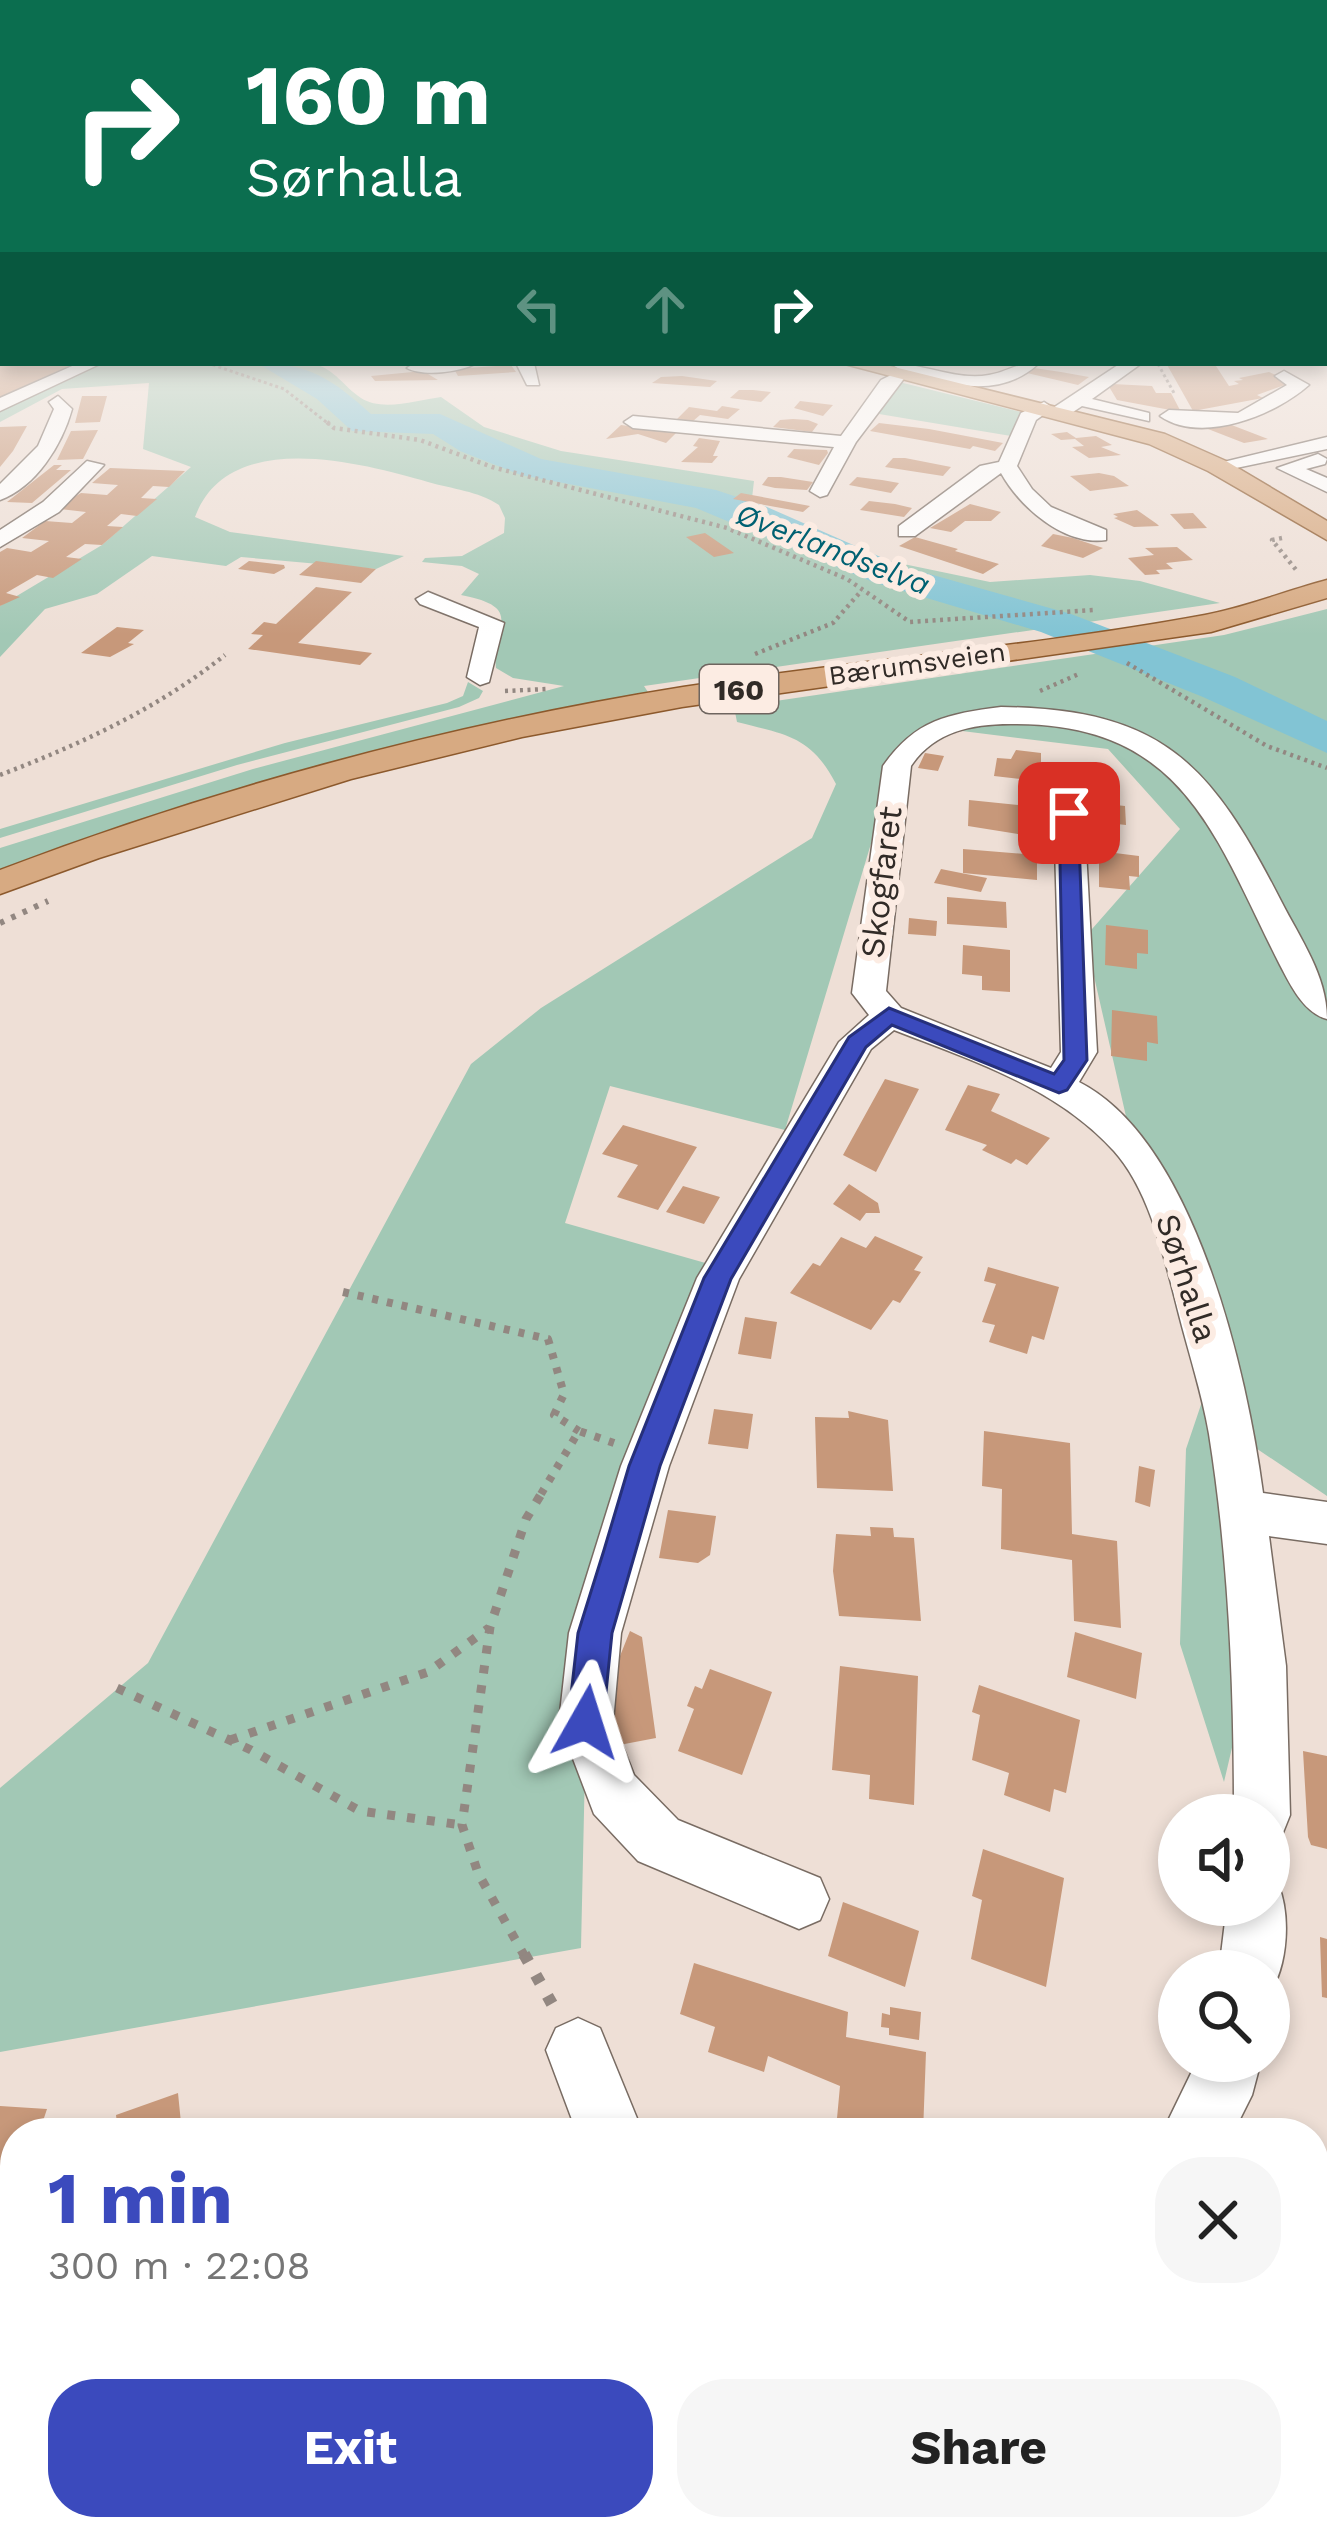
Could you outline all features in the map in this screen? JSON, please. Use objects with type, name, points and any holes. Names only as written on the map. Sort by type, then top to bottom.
[{"type":"main road","points":[[1006,397],[1134,426],[1316,519]]},
{"type":"main road","name":"Bærumsveien","points":[[0,883],[339,772],[522,727],[682,698],[1211,623],[1326,589]]},
{"type":"main road","name":"Bærumsveien","points":[[0,902],[161,829]]},
{"type":"street","points":[[820,491],[877,397]]},
{"type":"street","points":[[1074,397],[1028,417],[1007,466],[1020,492],[1039,509],[1097,535]]},
{"type":"street","points":[[1090,404],[1134,426],[1160,425],[1178,417],[1256,413],[1275,397]]},
{"type":"street","points":[[0,494],[34,468],[56,436],[64,409],[58,402]]},
{"type":"street","points":[[633,422],[846,442]]},
{"type":"street","points":[[1216,466],[1327,443]]},
{"type":"street","points":[[1327,459],[1287,468],[1327,486]]},
{"type":"street","points":[[0,540],[51,506],[94,465]]},
{"type":"street","points":[[908,531],[987,470],[1007,466]]},
{"type":"street","points":[[428,599],[492,623],[480,677]]},
{"type":"street","name":"Skogfaret","points":[[889,1016],[869,993],[896,767],[908,746],[936,730],[1008,714],[1068,719],[1122,733],[1182,768],[1224,825],[1302,975],[1327,1008]]},
{"type":"street","points":[[1059,1085],[1079,1052],[1069,813]]},
{"type":"street","points":[[799,1899],[658,1841],[614,1794],[586,1722],[595,1633],[650,1456],[718,1278],[857,1042],[889,1016]]},
{"type":"street","name":"Sørhalla","points":[[889,1016],[1059,1085],[1110,1121],[1133,1147],[1162,1201],[1187,1263],[1232,1432],[1260,1666],[1262,1794]]},
{"type":"street","points":[[1241,1510],[1327,1523]]},
{"type":"street","points":[[578,2050],[604,2118]]},
{"type":"street","points":[[1205,2118],[1223,2082]]},
{"type":"path","points":[[295,397],[334,428],[412,439],[558,485],[704,520],[847,579],[902,619],[917,623],[1099,610]]},
{"type":"path","points":[[744,656],[833,623],[845,615],[862,590]]},
{"type":"path","points":[[1110,652],[1267,746],[1327,768]]},
{"type":"path","points":[[0,775],[51,756],[175,695],[225,655]]},
{"type":"path","points":[[1008,714],[1048,686],[1085,672]]},
{"type":"path","points":[[505,691],[557,688]]},
{"type":"path","points":[[0,923],[63,895]]},
{"type":"path","points":[[343,1292],[548,1339],[564,1394],[554,1415],[579,1431],[650,1456]]},
{"type":"path","points":[[578,2050],[478,1873],[462,1825],[490,1627],[526,1519],[579,1431]]},
{"type":"path","points":[[230,1740],[428,1672],[490,1627]]},
{"type":"path","points":[[117,1688],[230,1740],[360,1811],[462,1825]]},
{"type":"green space","points":[[29,397],[46,397],[0,422],[0,411]]},
{"type":"green space","points":[[148,397],[362,397],[400,404],[442,397],[484,427],[561,451],[754,481],[751,507],[889,561],[990,582],[1090,575],[1140,581],[1220,603],[644,686],[650,695],[0,877],[0,848],[253,769],[564,686],[513,678],[496,668],[500,613],[481,600],[461,595],[479,574],[462,566],[422,562],[462,556],[504,533],[505,518],[499,505],[474,493],[368,467],[299,459],[266,461],[236,471],[212,489],[195,517],[230,532],[404,556],[376,569],[241,557],[226,566],[152,556],[97,594],[45,609],[0,657],[0,606],[102,545],[191,467],[143,449]]},
{"type":"green space","points":[[889,397],[962,397],[1021,412],[1011,436],[879,414]]},
{"type":"green space","points":[[1327,609],[1327,1496],[1232,1432],[1133,1147],[1085,937],[1180,829],[1108,749],[946,729],[900,747],[785,1130],[610,1086],[565,1223],[716,1266],[586,1722],[581,1948],[0,2052],[0,1788],[148,1663],[471,1064],[541,1008],[812,838],[836,784],[827,768],[796,740],[737,722],[734,707],[1224,635]]},
{"type":"green space","points":[[468,682],[483,691],[479,698],[459,707],[237,765],[0,838],[0,829],[285,743],[447,703],[463,696]]},
{"type":"green space","points":[[1208,1384],[1245,1692],[1224,1782],[1180,1644],[1186,1449]]},
{"type":"building","points":[[82,397],[107,397],[100,422],[75,423]]},
{"type":"building","points":[[1173,397],[1181,412],[1117,400]]},
{"type":"building","points":[[1185,397],[1263,398],[1193,411]]},
{"type":"building","points":[[800,401],[833,405],[823,416],[794,408]]},
{"type":"building","points":[[722,406],[740,409],[728,419],[700,415],[692,422],[676,420],[689,407],[717,411]]},
{"type":"building","points":[[780,420],[818,424],[812,432],[773,427]]},
{"type":"building","points":[[879,423],[1003,443],[995,451],[970,449],[870,431]]},
{"type":"building","points":[[1211,424],[1229,424],[1268,439],[1244,443],[1208,429],[1217,427]]},
{"type":"building","points":[[621,425],[676,433],[666,443],[638,434],[606,439]]},
{"type":"building","points":[[27,426],[13,451],[0,467],[0,427]]},
{"type":"building","points":[[98,430],[83,459],[57,460],[71,431]]},
{"type":"building","points":[[1067,432],[1076,438],[1096,436],[1112,445],[1101,447],[1121,455],[1089,458],[1072,447],[1084,446],[1075,439],[1061,440],[1051,434]]},
{"type":"building","points":[[699,438],[720,441],[713,456],[718,456],[712,463],[681,462],[698,447],[693,446]]},
{"type":"building","points":[[794,449],[828,453],[819,465],[787,457]]},
{"type":"building","points":[[893,458],[951,467],[943,476],[885,467]]},
{"type":"building","points":[[54,465],[62,465],[56,470],[71,470],[32,503],[7,502]]},
{"type":"building","points":[[110,468],[185,471],[169,487],[153,486],[141,498],[157,499],[137,516],[121,514],[107,526],[123,527],[102,545],[85,544],[66,557],[82,559],[53,578],[37,575],[6,593],[20,597],[0,606],[0,552],[7,548],[31,552],[49,541],[22,538],[45,521],[72,523],[86,512],[60,509],[81,493],[107,495],[118,485],[92,483]]},
{"type":"building","points":[[1099,473],[1129,486],[1090,491],[1070,476]]},
{"type":"building","points":[[768,477],[813,482],[807,490],[775,488],[762,485]]},
{"type":"building","points":[[857,477],[899,483],[891,493],[849,485]]},
{"type":"building","points":[[741,493],[810,506],[803,512],[733,499]]},
{"type":"building","points":[[869,501],[912,508],[904,517],[860,510]]},
{"type":"building","points":[[970,504],[1001,512],[991,521],[965,521],[951,532],[930,528]]},
{"type":"building","points":[[1137,510],[1159,526],[1134,527],[1114,518],[1118,517],[1113,514]]},
{"type":"building","points":[[1193,513],[1207,528],[1184,529],[1170,514]]},
{"type":"building","points":[[705,533],[734,553],[714,557],[686,537]]},
{"type":"building","points":[[1053,534],[1103,548],[1083,558],[1041,546]]},
{"type":"building","points":[[915,537],[999,564],[983,574],[899,546]]},
{"type":"building","points":[[1177,547],[1193,560],[1166,563],[1173,569],[1156,570],[1160,574],[1145,575],[1128,558],[1154,555],[1145,548]]},
{"type":"building","points":[[249,561],[285,568],[274,574],[238,569]]},
{"type":"building","points":[[316,561],[376,569],[361,583],[299,575]]},
{"type":"building","points":[[316,587],[352,592],[298,643],[372,653],[360,665],[248,649],[263,635],[251,634],[264,622],[276,624]]},
{"type":"building","points":[[117,627],[144,630],[128,643],[134,644],[110,657],[81,653]]},
{"type":"building","points":[[1016,750],[1041,753],[1041,763],[1054,764],[1053,783],[1020,785],[1021,779],[994,776],[997,758],[1011,759]]},
{"type":"building","points":[[925,753],[944,756],[938,771],[918,768]]},
{"type":"building","points":[[969,800],[1038,807],[1039,825],[1025,824],[1024,835],[968,826]]},
{"type":"building","points":[[1087,802],[1125,806],[1126,825],[1117,824],[1117,837],[1088,834]]},
{"type":"building","points":[[963,849],[1037,855],[1037,880],[963,873]]},
{"type":"building","points":[[1099,851],[1139,856],[1139,877],[1129,876],[1130,890],[1099,887]]},
{"type":"building","points":[[941,869],[987,878],[981,892],[934,883]]},
{"type":"building","points":[[947,897],[1006,902],[1007,928],[947,924]]},
{"type":"building","points":[[909,918],[937,921],[936,936],[908,934]]},
{"type":"building","points":[[1106,925],[1148,930],[1148,954],[1137,953],[1137,969],[1105,965]]},
{"type":"building","points":[[963,945],[1010,950],[1010,992],[982,990],[982,976],[962,974]]},
{"type":"building","points":[[1112,1010],[1157,1016],[1158,1044],[1147,1042],[1147,1061],[1111,1056]]},
{"type":"building","points":[[885,1079],[919,1089],[876,1172],[843,1155]]},
{"type":"building","points":[[968,1085],[1000,1094],[991,1111],[1050,1138],[1027,1165],[1016,1159],[1011,1164],[982,1150],[987,1145],[945,1130]]},
{"type":"building","points":[[623,1125],[697,1147],[658,1210],[617,1197],[638,1165],[602,1154]]},
{"type":"building","points":[[849,1184],[878,1203],[880,1213],[866,1213],[860,1221],[833,1204]]},
{"type":"building","points":[[683,1186],[720,1197],[704,1224],[666,1212]]},
{"type":"building","points":[[875,1236],[923,1257],[914,1270],[921,1272],[900,1303],[893,1300],[871,1330],[790,1293],[813,1263],[820,1266],[841,1237],[866,1248]]},
{"type":"building","points":[[988,1267],[1059,1287],[1044,1340],[1032,1336],[1027,1354],[989,1342],[995,1325],[982,1322],[996,1284],[984,1281]]},
{"type":"building","points":[[745,1317],[777,1322],[771,1359],[738,1354]]},
{"type":"building","points":[[714,1409],[753,1414],[748,1449],[708,1444]]},
{"type":"building","points":[[848,1411],[888,1420],[893,1491],[817,1488],[815,1417],[849,1418]]},
{"type":"building","points":[[984,1431],[1070,1443],[1072,1534],[1117,1541],[1121,1628],[1074,1621],[1072,1560],[1001,1549],[1002,1489],[982,1486]]},
{"type":"building","points":[[1139,1466],[1155,1470],[1150,1507],[1135,1502]]},
{"type":"building","points":[[668,1510],[716,1516],[710,1555],[698,1563],[659,1558]]},
{"type":"building","points":[[870,1527],[893,1528],[894,1537],[914,1538],[921,1621],[839,1616],[833,1571],[836,1534],[871,1536]]},
{"type":"building","points":[[630,1631],[642,1637],[656,1738],[614,1746],[606,1691]]},
{"type":"building","points":[[1075,1632],[1142,1653],[1136,1699],[1067,1677]]},
{"type":"building","points":[[840,1666],[918,1676],[914,1805],[869,1799],[870,1775],[832,1770]]},
{"type":"building","points":[[710,1669],[772,1692],[742,1775],[678,1751],[694,1709],[687,1706],[695,1686],[702,1689]]},
{"type":"building","points":[[979,1685],[1080,1720],[1066,1793],[1054,1789],[1050,1812],[1004,1795],[1009,1773],[972,1760],[980,1715],[972,1712]]},
{"type":"building","points":[[1303,1751],[1327,1756],[1327,1849],[1311,1845],[1308,1837]]},
{"type":"building","points":[[983,1849],[1064,1878],[1046,1987],[971,1959],[982,1900],[972,1896]]},
{"type":"building","points":[[843,1902],[919,1931],[905,1987],[828,1956]]},
{"type":"building","points":[[1320,1937],[1327,1939],[1327,1998],[1322,1997]]},
{"type":"building","points":[[694,1963],[848,2012],[846,2037],[926,2052],[924,2118],[837,2118],[840,2086],[768,2056],[764,2072],[708,2052],[715,2027],[680,2014]]},
{"type":"building","points":[[890,2007],[921,2012],[919,2040],[889,2035],[889,2028],[881,2027],[882,2013],[890,2015]]},
{"type":"building","points":[[178,2093],[180,2118],[116,2115]]},
{"type":"building","points":[[0,2106],[47,2109],[44,2118],[0,2118]]},
{"type":"waterway","name":"Øverlandselva","points":[[334,397],[363,424],[440,424],[472,444],[533,468],[703,498],[754,515],[887,574],[1056,623],[1219,687],[1327,739]]},
{"type":"route","points":[[586,1722],[595,1633],[645,1466],[718,1278],[857,1042],[889,1016],[966,1043],[1059,1085],[1076,1060],[1069,813]]}]
